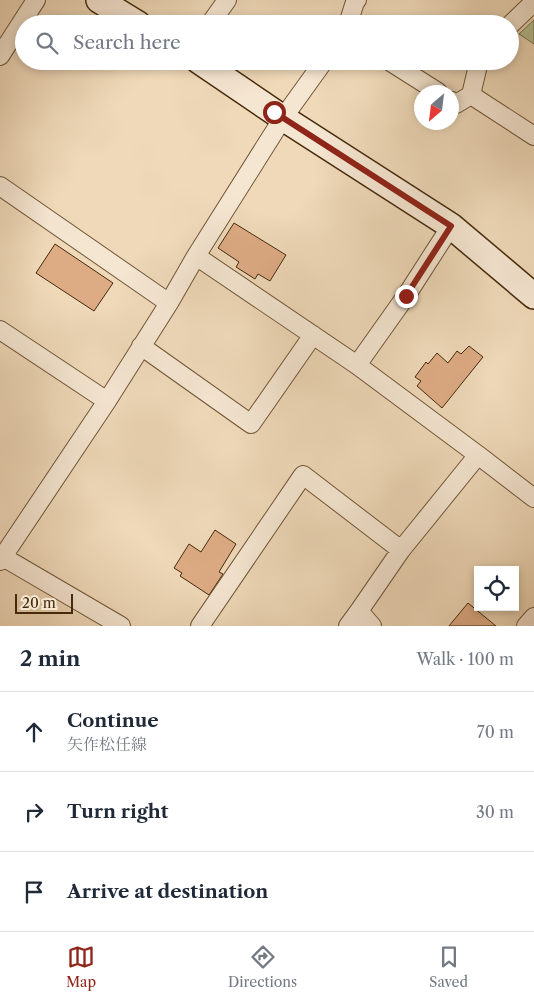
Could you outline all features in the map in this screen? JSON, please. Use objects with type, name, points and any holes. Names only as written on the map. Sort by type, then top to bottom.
[{"type":"main road","points":[[99,0],[123,15]]},
{"type":"main road","points":[[212,70],[451,226],[534,296]]},
{"type":"street","points":[[26,15],[36,0]]},
{"type":"street","points":[[216,15],[227,0]]},
{"type":"street","points":[[351,15],[357,0]]},
{"type":"street","points":[[519,16],[534,2]]},
{"type":"street","points":[[0,56],[15,33]]},
{"type":"street","points":[[121,626],[1,559],[107,401],[283,118],[318,70]]},
{"type":"street","points":[[403,70],[427,85]]},
{"type":"street","points":[[459,102],[471,95],[477,70]]},
{"type":"street","points":[[471,95],[534,136]]},
{"type":"street","points":[[0,186],[169,302]]},
{"type":"street","points":[[357,365],[406,296],[451,226]]},
{"type":"street","points":[[196,256],[357,365],[534,498]]},
{"type":"street","points":[[0,330],[107,401]]},
{"type":"street","points":[[141,346],[251,424],[313,335]]},
{"type":"street","points":[[348,626],[401,550],[478,455]]},
{"type":"street","points":[[200,626],[303,475],[401,550]]},
{"type":"street","points":[[359,612],[372,626]]},
{"type":"street","points":[[526,626],[534,617]]},
{"type":"green space","points":[[534,20],[534,44],[519,34]]},
{"type":"building","points":[[234,223],[286,255],[270,281],[258,274],[255,279],[236,267],[239,262],[218,248]]},
{"type":"building","points":[[55,244],[113,283],[94,311],[36,273]]},
{"type":"building","points":[[469,346],[483,357],[442,408],[417,386],[421,381],[415,377],[426,362],[428,364],[437,353],[448,363],[457,351],[461,354]]},
{"type":"building","points":[[215,530],[236,544],[219,572],[223,574],[209,595],[180,576],[182,573],[174,568],[189,544],[201,552]]},
{"type":"building","points":[[468,603],[474,608],[474,611],[478,611],[496,626],[449,626]]},
{"type":"route","points":[[274,112],[451,226],[406,296]]}]
